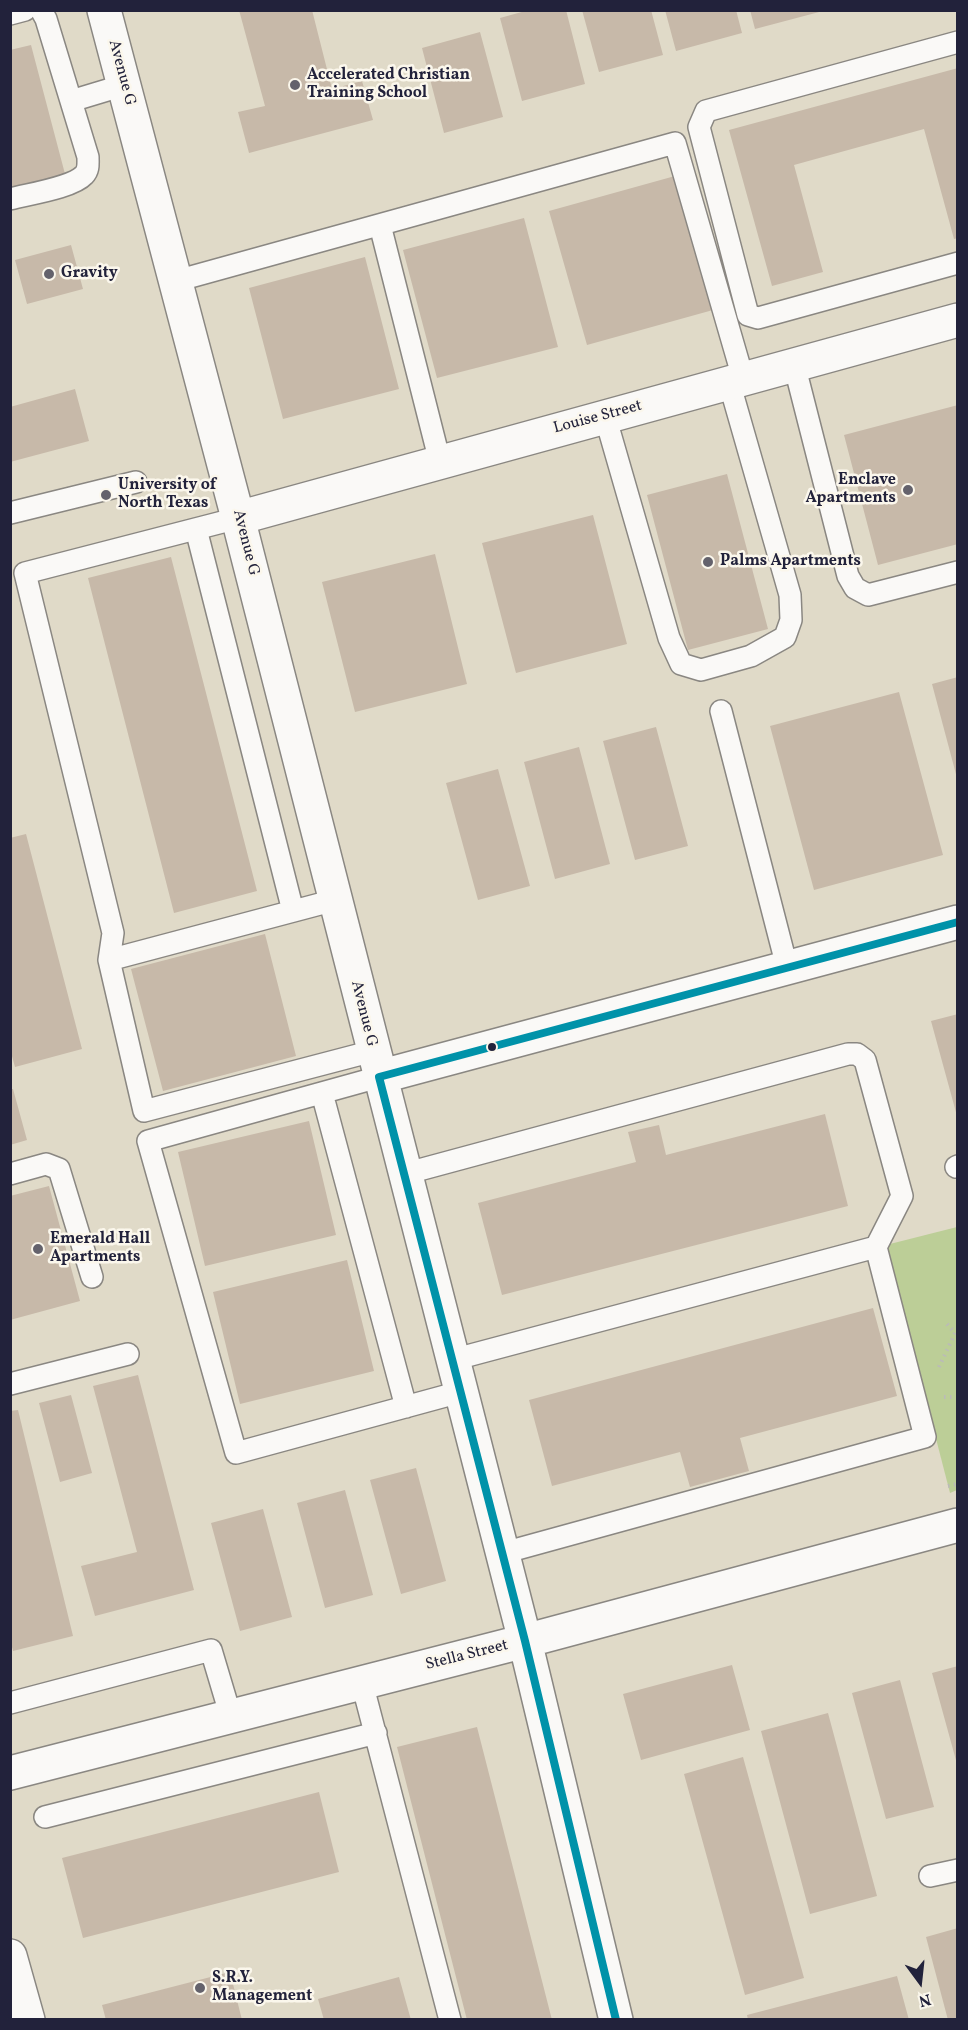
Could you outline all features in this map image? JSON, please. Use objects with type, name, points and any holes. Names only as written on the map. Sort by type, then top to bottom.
[{"type":"street","name":"Avenue G","points":[[104,10],[238,518],[525,1641],[616,2019]]},
{"type":"street","name":"Louise Street","points":[[238,518],[957,320]]},
{"type":"street","points":[[376,1064],[787,967],[957,922]]},
{"type":"street","name":"Stella Street","points":[[10,1773],[525,1641],[957,1525]]},
{"type":"street","points":[[10,1956],[28,2019]]},
{"type":"lane","points":[[10,14],[25,10]]},
{"type":"lane","points":[[10,199],[75,182],[84,175],[88,167],[88,157],[46,19],[41,10]]},
{"type":"lane","points":[[957,42],[706,111],[699,127],[748,315],[758,318],[957,263]]},
{"type":"lane","points":[[71,101],[124,85]]},
{"type":"lane","points":[[176,281],[675,143],[790,595],[791,620],[785,637],[752,656],[700,670],[681,664],[669,638],[605,416]]},
{"type":"lane","points":[[380,225],[440,462]]},
{"type":"lane","points":[[794,364],[848,576],[855,588],[868,595],[957,572]]},
{"type":"lane","points":[[10,513],[136,482]]},
{"type":"lane","points":[[238,518],[25,573],[113,933],[109,960],[144,1111],[376,1064]]},
{"type":"lane","points":[[196,529],[293,911]]},
{"type":"lane","points":[[721,711],[787,967]]},
{"type":"lane","points":[[109,960],[335,900]]},
{"type":"lane","points":[[404,1174],[848,1054],[858,1054],[865,1060],[902,1196],[876,1247],[925,1437],[502,1553]]},
{"type":"lane","points":[[376,1064],[322,1093],[148,1141],[236,1453],[460,1392]]},
{"type":"lane","points":[[322,1093],[406,1407]]},
{"type":"lane","points":[[10,1174],[46,1164],[59,1169],[92,1277]]},
{"type":"lane","points":[[452,1360],[876,1247]]},
{"type":"lane","points":[[10,1384],[128,1354]]},
{"type":"lane","points":[[10,1703],[211,1650],[231,1717]]},
{"type":"lane","points":[[362,1683],[450,2019]]},
{"type":"lane","points":[[45,1817],[375,1733]]},
{"type":"lane","points":[[930,1876],[957,1870]]},
{"type":"path","points":[[938,1370],[955,1333],[946,1324]]},
{"type":"path","points":[[942,1397],[957,1397]]},
{"type":"path","points":[[948,1486],[957,1484]]},
{"type":"green space","points":[[957,1227],[957,1490],[950,1493],[886,1245]]},
{"type":"building","name":"Accelerated Christian Training School","points":[[239,10],[312,10],[332,89],[362,81],[373,120],[249,153],[238,112],[265,106]]},
{"type":"building","points":[[529,10],[566,10],[585,84],[522,101],[500,18]]},
{"type":"building","points":[[582,10],[651,10],[663,55],[599,72]]},
{"type":"building","points":[[665,10],[736,10],[742,33],[676,51]]},
{"type":"building","points":[[750,10],[823,10],[823,11],[755,29]]},
{"type":"building","points":[[480,32],[503,117],[444,133],[422,48]]},
{"type":"building","points":[[31,45],[65,174],[10,188],[10,50]]},
{"type":"building","points":[[958,68],[958,238],[954,239],[924,129],[794,165],[823,272],[772,286],[729,130]]},
{"type":"building","points":[[675,176],[713,310],[587,345],[549,211]]},
{"type":"building","points":[[524,218],[558,347],[437,378],[403,250]]},
{"type":"building","name":"Gravity","points":[[71,245],[83,289],[27,304],[15,260]]},
{"type":"building","points":[[365,257],[399,389],[283,419],[249,288]]},
{"type":"building","points":[[75,389],[89,441],[10,462],[10,407]]},
{"type":"building","name":"Enclave Apartments","points":[[958,405],[958,544],[878,565],[844,435]]},
{"type":"building","name":"Palms Apartments","points":[[727,474],[768,629],[688,650],[647,495]]},
{"type":"building","points":[[593,515],[627,644],[516,673],[482,543]]},
{"type":"building","points":[[435,554],[467,684],[355,712],[322,582]]},
{"type":"building","points":[[171,557],[257,891],[174,913],[88,578]]},
{"type":"building","points":[[958,677],[958,778],[957,778],[932,684]]},
{"type":"building","points":[[899,692],[943,855],[814,890],[770,726]]},
{"type":"building","points":[[656,727],[688,846],[635,860],[603,741]]},
{"type":"building","points":[[579,747],[610,864],[555,879],[524,762]]},
{"type":"building","points":[[498,769],[530,886],[478,900],[446,783]]},
{"type":"building","points":[[26,834],[82,1049],[15,1067],[10,1049],[10,838]]},
{"type":"building","points":[[265,934],[296,1056],[163,1091],[131,969]]},
{"type":"building","points":[[958,1014],[958,1116],[957,1116],[931,1021]]},
{"type":"building","points":[[10,1089],[13,1089],[27,1140],[10,1145]]},
{"type":"building","points":[[825,1114],[848,1206],[502,1295],[478,1203],[636,1162],[628,1132],[659,1125],[666,1155]]},
{"type":"building","points":[[309,1121],[336,1235],[205,1266],[178,1152]]},
{"type":"building","name":"Emerald Hall Apartments","points":[[49,1186],[80,1301],[10,1320],[10,1196]]},
{"type":"building","points":[[347,1260],[374,1371],[240,1404],[213,1292]]},
{"type":"building","points":[[873,1308],[897,1396],[740,1438],[749,1471],[690,1487],[680,1452],[552,1486],[529,1400]]},
{"type":"building","points":[[138,1375],[194,1590],[95,1616],[81,1566],[137,1552],[93,1386]]},
{"type":"building","points":[[71,1395],[92,1473],[60,1482],[39,1403]]},
{"type":"building","points":[[18,1410],[73,1636],[13,1651],[10,1639],[10,1411]]},
{"type":"building","points":[[416,1468],[446,1581],[401,1594],[370,1480]]},
{"type":"building","points":[[345,1490],[373,1595],[325,1608],[297,1503]]},
{"type":"building","points":[[263,1509],[292,1617],[240,1631],[211,1523]]},
{"type":"building","points":[[732,1665],[750,1730],[641,1760],[623,1694]]},
{"type":"building","points":[[958,1666],[958,1764],[957,1764],[932,1673]]},
{"type":"building","points":[[900,1680],[934,1807],[886,1819],[852,1693]]},
{"type":"building","points":[[828,1713],[877,1896],[810,1914],[761,1731]]},
{"type":"building","points":[[477,1727],[552,2020],[467,2020],[397,1747]]},
{"type":"building","points":[[743,1757],[804,1978],[745,1995],[684,1774]]},
{"type":"building","points":[[319,1792],[339,1872],[83,1938],[62,1858]]},
{"type":"building","points":[[958,1928],[958,2020],[948,2020],[926,1937]]},
{"type":"building","name":"S.R.Y. Management","points":[[230,1972],[242,2020],[106,2020],[102,2005]]},
{"type":"building","points":[[897,1976],[909,2020],[748,2020],[747,2015]]},
{"type":"building","points":[[399,1977],[411,2020],[324,2020],[318,1999]]},
{"type":"transit line","points":[[616,2020],[525,1641],[379,1077],[958,922]]},
{"type":"place","name":"Accelerated Christian Training School","points":[[295,85]]},
{"type":"place","name":"Gravity","points":[[49,274]]},
{"type":"place","name":"Enclave Apartments","points":[[908,490]]},
{"type":"place","name":"University of North Texas","points":[[106,495]]},
{"type":"place","name":"Palms Apartments","points":[[708,562]]},
{"type":"place","name":"Emerald Hall Apartments","points":[[38,1249]]},
{"type":"place","name":"S.R.Y. Management","points":[[200,1988]]}]
